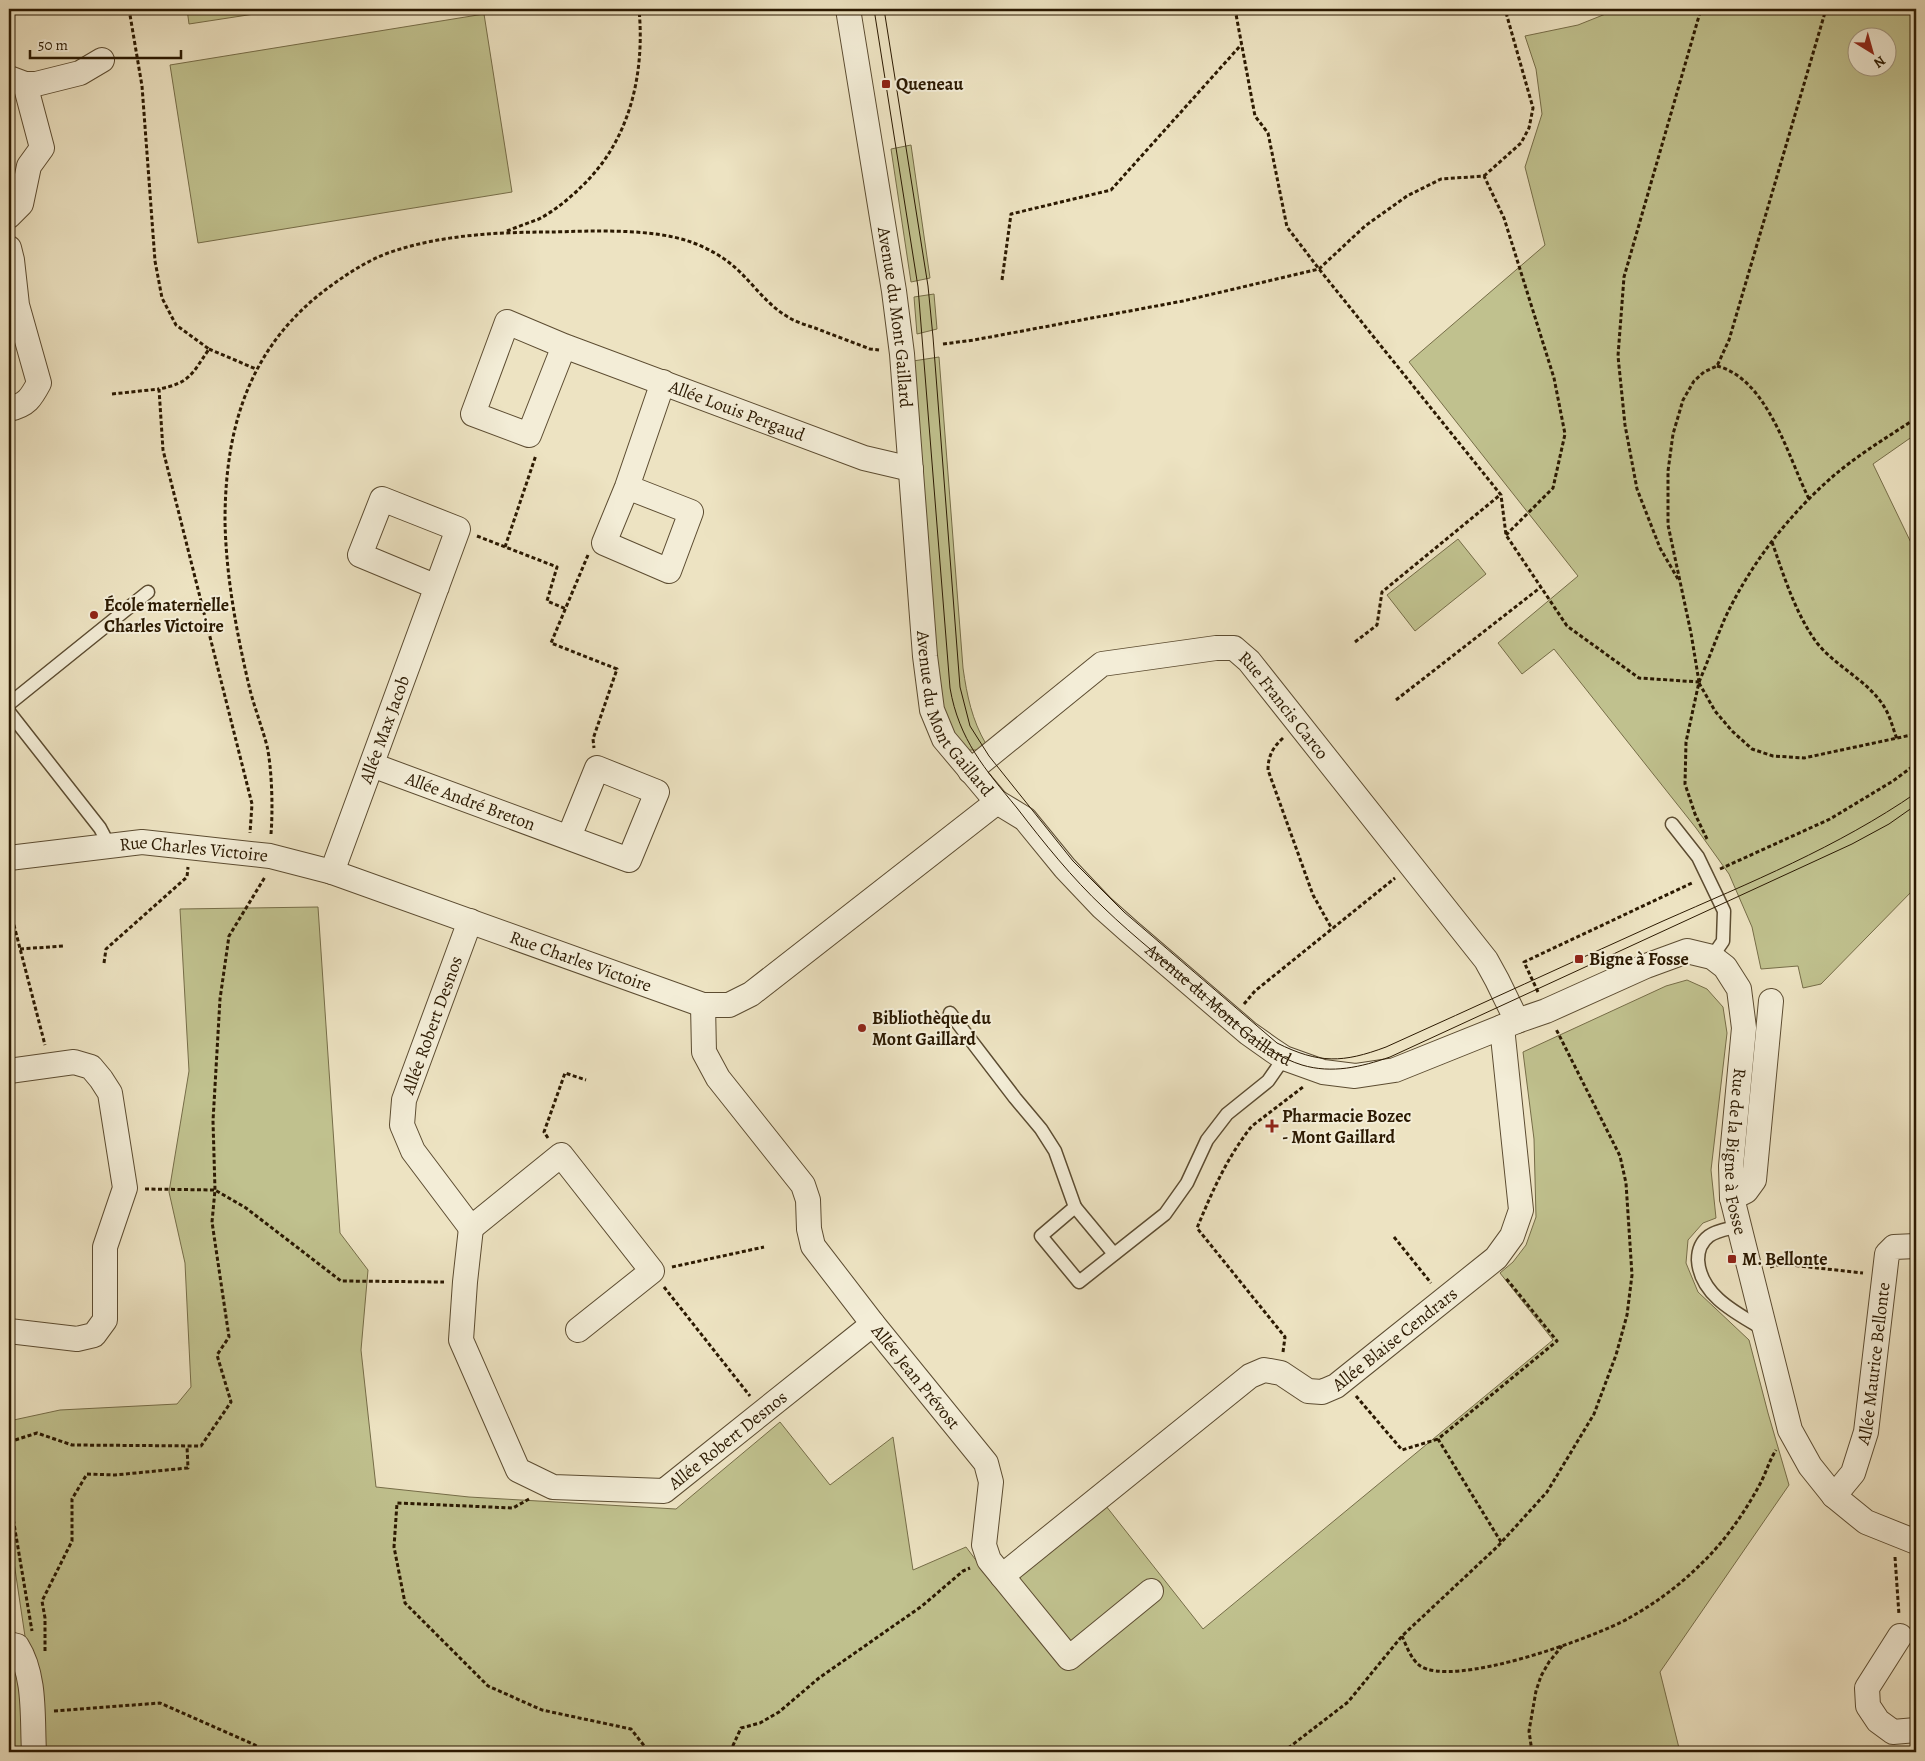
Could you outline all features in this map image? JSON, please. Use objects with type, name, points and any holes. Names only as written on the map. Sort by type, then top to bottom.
[{"type":"street","name":"Avenue du Mont Gaillard","points":[[848,9],[894,291],[902,354],[925,656],[932,710],[944,739],[997,802],[1026,819],[1065,868],[1102,907],[1259,1041],[1284,1058],[1323,1072],[1355,1076],[1395,1070],[1509,1024]]},
{"type":"street","points":[[9,216],[21,204],[29,166],[42,148],[17,81],[36,84],[80,73],[102,60]]},
{"type":"street","points":[[9,248],[17,305],[40,383],[32,396],[21,406],[9,409]]},
{"type":"street","name":"Allée Louis Pergaud","points":[[528,435],[473,414],[507,322],[564,346],[864,458],[911,469]]},
{"type":"street","points":[[528,435],[564,346]]},
{"type":"street","points":[[627,486],[691,512],[669,571],[604,544],[664,382]]},
{"type":"street","points":[[437,587],[360,554],[382,499],[458,529]]},
{"type":"street","name":"Allée Max Jacob","points":[[332,872],[458,529]]},
{"type":"street","name":"Rue Francis Carco","points":[[970,771],[1102,664],[1216,648],[1234,648],[1249,661],[1486,960],[1497,980],[1509,1024]]},
{"type":"street","name":"Allée André Breton","points":[[372,765],[629,860],[657,792],[597,768]]},
{"type":"street","points":[[570,837],[597,768]]},
{"type":"street","name":"Rue Charles Victoire","points":[[9,858],[142,842],[258,855],[332,872],[703,1005],[729,1005],[751,994],[997,802]]},
{"type":"street","name":"Allée Robert Desnos","points":[[470,921],[404,1100],[402,1125],[412,1151],[471,1228],[461,1340],[518,1470],[553,1487],[664,1491],[873,1324]]},
{"type":"street","points":[[1509,1024],[1546,1011],[1646,966],[1687,951],[1712,957]]},
{"type":"street","name":"Rue de la Bigne à Fosse","points":[[1712,957],[1725,967],[1739,989],[1744,1028],[1731,1166],[1732,1198],[1790,1430],[1810,1466],[1834,1496],[1866,1522],[1916,1542]]},
{"type":"street","points":[[1732,1198],[1746,1191],[1754,1180],[1771,1001]]},
{"type":"street","name":"Allée Jean Prévost","points":[[703,1005],[704,1052],[718,1078],[803,1185],[808,1200],[809,1229],[813,1246],[986,1464],[991,1482],[984,1545],[996,1568],[1068,1658],[1151,1591]]},
{"type":"street","name":"Allée Blaise Cendrars","points":[[1281,1373],[1308,1391],[1322,1392],[1336,1386],[1492,1261],[1512,1236],[1521,1210],[1505,1069],[1509,1024]]},
{"type":"street","points":[[9,1071],[74,1062],[91,1067],[110,1093],[124,1188],[105,1247],[105,1320],[94,1335],[77,1339],[9,1331]]},
{"type":"street","points":[[471,1228],[560,1155],[652,1271],[578,1330]]},
{"type":"street","name":"Allée Maurice Bellonte","points":[[1834,1496],[1854,1473],[1866,1432],[1886,1254],[1894,1247],[1916,1246]]},
{"type":"street","points":[[996,1568],[1250,1376],[1264,1370],[1281,1373]]},
{"type":"street","points":[[1900,1636],[1867,1688],[1868,1706],[1878,1721],[1893,1732],[1916,1730]]},
{"type":"street","points":[[20,1641],[17,1646],[24,1658],[30,1679],[33,1741]]},
{"type":"lane","points":[[9,704],[148,592]]},
{"type":"lane","name":"Rue Charles Victoire","points":[[9,712],[100,828],[109,845]]},
{"type":"lane","points":[[1672,824],[1698,857],[1724,911],[1723,941],[1712,957]]},
{"type":"lane","points":[[950,1013],[1014,1098],[1041,1129],[1055,1151],[1075,1207],[1114,1254]]},
{"type":"lane","points":[[1075,1207],[1041,1236],[1079,1282],[1165,1214],[1187,1183],[1207,1140],[1228,1114],[1268,1080],[1284,1058]]},
{"type":"lane","points":[[1739,1226],[1709,1236],[1701,1245],[1698,1256],[1699,1266],[1708,1287],[1720,1300],[1733,1312],[1765,1330]]},
{"type":"path","points":[[129,9],[142,86],[155,261],[162,298],[176,325],[209,349],[256,369]]},
{"type":"path","points":[[504,232],[540,218],[569,199],[594,175],[612,150],[626,122],[636,89],[641,55],[639,9]]},
{"type":"path","points":[[1235,9],[1254,116],[1268,134],[1287,227],[1501,495],[1506,535],[1567,626],[1639,678],[1699,682]]},
{"type":"path","points":[[943,344],[974,340],[1183,301],[1319,269],[1365,226],[1407,196],[1441,179],[1484,176],[1521,143],[1529,128],[1532,108],[1505,9]]},
{"type":"path","points":[[1679,581],[1660,548],[1636,490],[1624,425],[1618,356],[1624,277],[1701,9]]},
{"type":"path","points":[[1717,366],[1729,340],[1826,9]]},
{"type":"path","points":[[1002,280],[1011,214],[1111,190],[1242,44]]},
{"type":"path","points":[[1484,176],[1504,218],[1554,378],[1564,434],[1553,488],[1506,535]]},
{"type":"path","points":[[258,855],[273,814],[268,748],[250,692],[235,618],[225,522],[228,472],[233,432],[256,369],[277,336],[309,302],[355,268],[387,254],[415,245],[504,232],[581,232],[667,236],[689,241],[707,249],[731,264],[775,308],[790,319],[870,349],[902,354]]},
{"type":"path","points":[[112,394],[177,386],[191,376],[209,349]]},
{"type":"path","points":[[1809,498],[1779,430],[1760,400],[1742,379],[1729,369],[1717,366],[1704,372],[1694,381],[1683,400],[1673,434],[1668,471],[1668,525],[1691,633],[1699,682],[1715,711],[1732,731],[1752,749],[1773,756],[1804,758],[1916,734]]},
{"type":"path","points":[[9,1442],[37,1433],[72,1445],[201,1446],[231,1402],[217,1355],[229,1337],[212,1222],[214,1190],[213,1121],[220,999],[229,936],[265,880],[251,821],[252,804],[163,450],[159,389]]},
{"type":"path","points":[[1710,846],[1694,814],[1685,784],[1686,742],[1699,682],[1726,616],[1772,541],[1809,498],[1854,460],[1912,421],[1916,415]]},
{"type":"path","points":[[505,547],[537,451],[528,435]]},
{"type":"path","points":[[1355,642],[1377,625],[1382,592],[1501,495]]},
{"type":"path","points":[[458,529],[557,567],[547,600],[566,609]]},
{"type":"path","points":[[1772,541],[1799,613],[1818,643],[1844,669],[1869,689],[1886,709],[1897,739]]},
{"type":"path","points":[[597,768],[593,739],[618,669],[551,643],[589,552],[604,544]]},
{"type":"path","points":[[1396,700],[1541,587]]},
{"type":"path","points":[[1299,725],[1278,743],[1271,752],[1268,770],[1313,895],[1332,930]]},
{"type":"path","points":[[1532,980],[1524,962],[1830,819],[1893,781],[1916,764]]},
{"type":"path","points":[[104,962],[106,949],[187,876],[190,847]]},
{"type":"path","points":[[1718,861],[1722,868]]},
{"type":"path","points":[[1232,1018],[1255,991],[1411,866]]},
{"type":"path","points":[[9,906],[50,1065]]},
{"type":"path","points":[[20,948],[64,946]]},
{"type":"path","points":[[1283,1752],[1348,1702],[1402,1636],[1501,1542],[1547,1492],[1594,1414],[1618,1347],[1627,1315],[1632,1275],[1626,1183],[1620,1156],[1546,1011]]},
{"type":"path","points":[[560,1155],[544,1132],[565,1074],[586,1080]]},
{"type":"path","points":[[1281,1373],[1285,1337],[1197,1228],[1217,1180],[1245,1134],[1252,1126],[1308,1083]]},
{"type":"path","points":[[124,1188],[214,1190],[246,1208],[341,1281],[465,1282]]},
{"type":"path","points":[[1394,1237],[1444,1299]]},
{"type":"path","points":[[764,1247],[652,1271],[748,1396],[773,1405]]},
{"type":"path","points":[[1343,1381],[1402,1450],[1438,1439],[1557,1341],[1492,1261]]},
{"type":"path","points":[[1750,1273],[1781,1264],[1884,1275]]},
{"type":"path","points":[[1402,1636],[1419,1666],[1434,1671],[1457,1671],[1492,1665],[1562,1646],[1581,1640],[1628,1618],[1668,1593],[1703,1562],[1737,1522],[1760,1484],[1770,1458],[1790,1430]]},
{"type":"path","points":[[1438,1439],[1501,1542]]},
{"type":"path","points":[[46,1655],[45,1618],[42,1601],[72,1541],[72,1499],[87,1474],[115,1475],[188,1468],[187,1446]]},
{"type":"path","points":[[553,1487],[513,1508],[397,1503],[394,1547],[405,1603],[488,1686],[542,1710],[631,1729],[649,1752]]},
{"type":"path","points":[[9,1494],[32,1629],[20,1641]]},
{"type":"path","points":[[1894,1534],[1900,1636]]},
{"type":"path","points":[[730,1752],[740,1728],[760,1723],[779,1712],[819,1678],[922,1606],[964,1571],[996,1568]]},
{"type":"path","points":[[1532,1752],[1529,1731],[1536,1692],[1541,1676],[1562,1646]]},
{"type":"path","points":[[33,1741],[46,1712],[160,1703],[267,1752]]},
{"type":"green space","points":[[187,9],[287,9],[189,24]]},
{"type":"green space","points":[[1618,9],[1916,9],[1916,434],[1873,464],[1916,553],[1916,887],[1821,984],[1803,988],[1798,966],[1761,969],[1752,927],[1729,874],[1696,828],[1554,649],[1522,674],[1498,643],[1578,576],[1409,362],[1545,245],[1525,167],[1542,114],[1536,69],[1525,36],[1578,25]]},
{"type":"green space","points":[[484,14],[512,192],[198,243],[170,65]]},
{"type":"green space","points":[[911,145],[930,278],[911,282],[891,149]]},
{"type":"green space","points":[[934,294],[937,329],[917,334],[914,297]]},
{"type":"green space","points":[[939,357],[963,668],[971,708],[986,744],[977,750],[965,750],[952,734],[937,689],[913,361]]},
{"type":"green space","points":[[1458,539],[1486,574],[1415,631],[1387,595]]},
{"type":"green space","points":[[318,907],[340,1233],[368,1270],[361,1350],[376,1487],[469,1497],[676,1509],[780,1422],[830,1485],[893,1437],[913,1570],[966,1547],[997,1588],[1106,1506],[1203,1629],[1553,1340],[1500,1273],[1513,1262],[1526,1245],[1536,1217],[1534,1139],[1523,1052],[1666,986],[1687,980],[1707,989],[1723,1007],[1727,1033],[1711,1170],[1716,1218],[1703,1223],[1688,1240],[1686,1263],[1698,1292],[1749,1340],[1789,1485],[1660,1672],[1680,1752],[9,1752],[9,1645],[26,1643],[9,1529],[9,1421],[60,1410],[177,1404],[191,1387],[185,1263],[169,1192],[189,1071],[180,909]]},
{"type":"tram line","points":[[874,9],[918,287],[950,688],[960,723],[967,739],[984,767],[1081,885],[1128,930],[1248,1034],[1274,1052],[1313,1068],[1346,1068],[1390,1057],[1852,844],[1889,824],[1916,805]]},
{"type":"tram line","points":[[884,9],[928,286],[960,687],[970,726],[989,756],[1073,861],[1124,912],[1277,1043],[1306,1055],[1331,1059],[1357,1056],[1386,1047],[1792,863],[1856,830],[1916,793]]},
{"type":"place","name":"Queneau","points":[[886,84]]},
{"type":"place","name":"École maternelle Charles Victoire","points":[[94,615]]},
{"type":"place","name":"Bigne à Fosse","points":[[1579,959]]},
{"type":"place","name":"Bibliothèque du Mont Gaillard","points":[[862,1028]]},
{"type":"place","name":"Pharmacie Bozec - Mont Gaillard","points":[[1272,1126]]},
{"type":"place","name":"M. Bellonte","points":[[1732,1259]]}]
